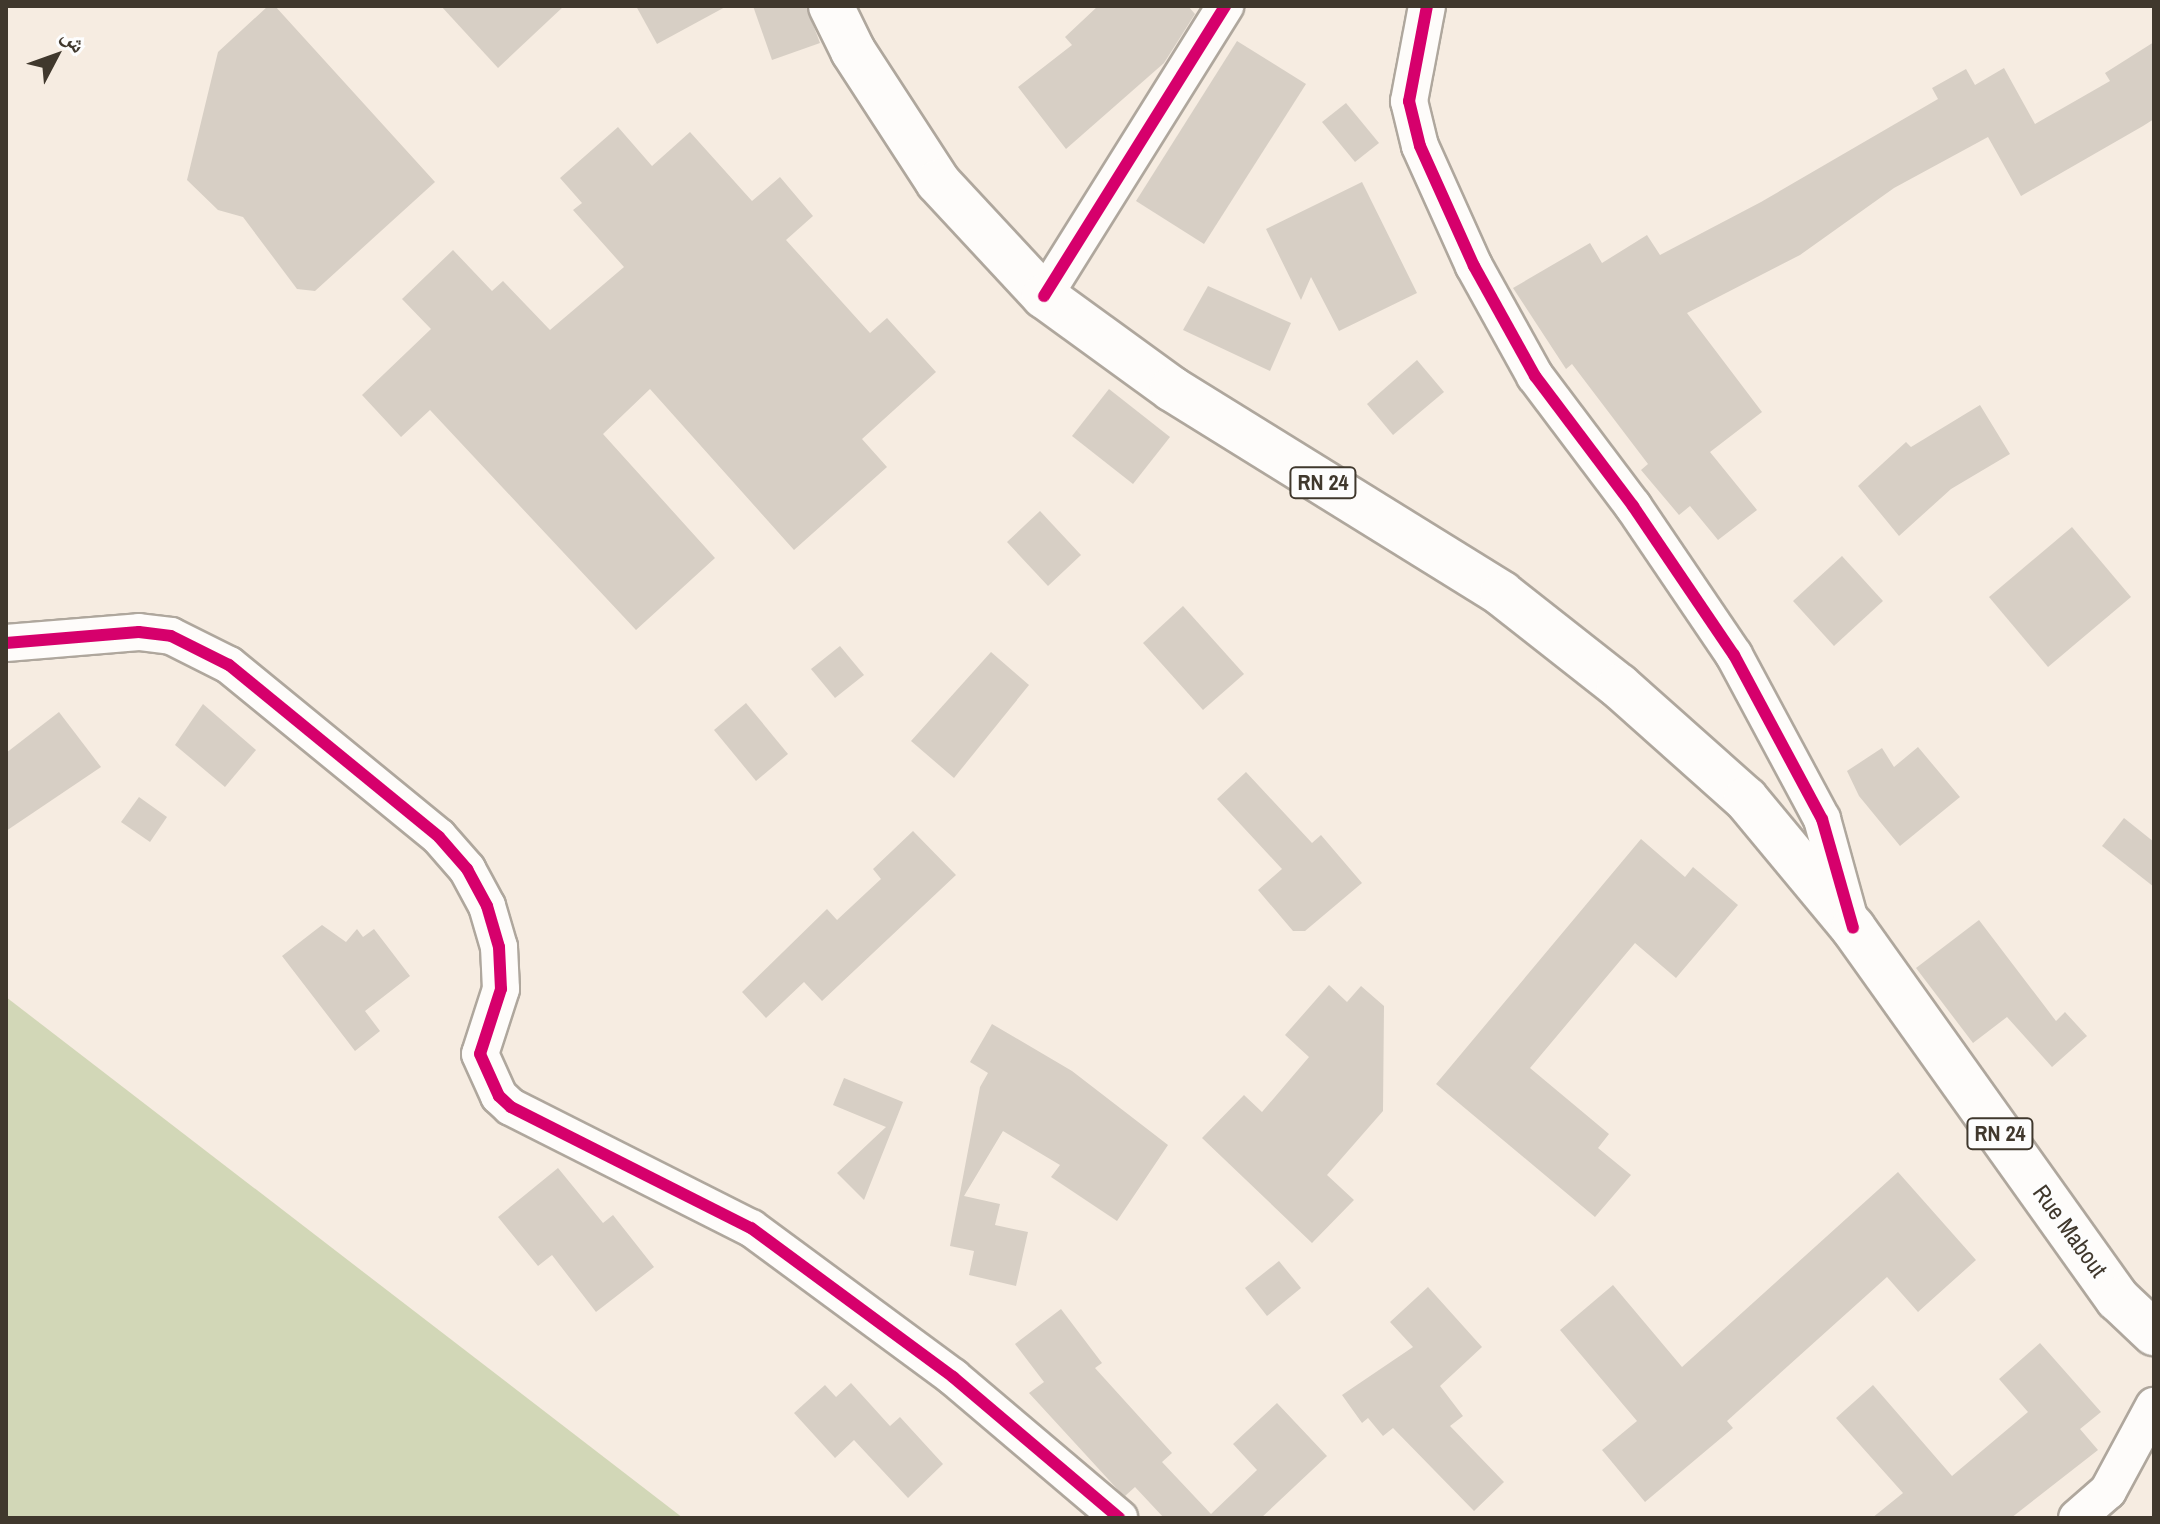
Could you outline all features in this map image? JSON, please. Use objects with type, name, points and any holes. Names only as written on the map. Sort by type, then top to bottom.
[{"type":"main road","name":"RN 24","points":[[831,6],[853,51],[938,182],[1044,296],[1172,389],[1502,594],[1584,659],[1746,799],[1853,928]]},
{"type":"main road","name":"Rue Mabout","points":[[1853,928],[2118,1299],[2154,1333]]},
{"type":"street","points":[[1044,296],[1225,6]]},
{"type":"street","points":[[1427,6],[1409,101],[1420,146],[1474,266],[1535,376],[1633,506],[1734,655],[1822,819],[1853,928]]},
{"type":"street","points":[[6,643],[139,632],[171,636],[229,665],[439,837],[467,869],[487,906],[499,947],[501,989],[480,1054],[499,1096],[751,1228],[953,1377],[1119,1518]]},
{"type":"street","points":[[2077,1518],[2108,1491],[2154,1406]]},
{"type":"green space","points":[[6,997],[683,1518],[6,1518]]},
{"type":"building","points":[[268,6],[275,6],[435,182],[315,291],[297,289],[243,217],[218,210],[187,180],[218,52]]},
{"type":"building","points":[[441,6],[564,6],[498,68]]},
{"type":"building","points":[[636,6],[727,6],[657,44]]},
{"type":"building","points":[[753,6],[806,6],[820,43],[772,60]]},
{"type":"building","points":[[1098,6],[1188,6],[1195,14],[1164,63],[1066,149],[1018,87],[1072,45],[1065,37]]},
{"type":"building","points":[[1237,41],[1306,84],[1204,244],[1136,201]]},
{"type":"building","points":[[2154,42],[2154,119],[2143,126],[2021,196],[1988,137],[1894,188],[1800,255],[1687,313],[1762,412],[1710,452],[1757,510],[1718,540],[1690,506],[1679,515],[1641,470],[1648,464],[1572,364],[1566,369],[1513,288],[1590,243],[1602,263],[1647,235],[1660,255],[1761,202],[1938,99],[1932,88],[1966,69],[1975,85],[2004,68],[2035,124],[2110,81],[2105,73]]},
{"type":"building","points":[[1346,103],[1379,143],[1355,162],[1322,122]]},
{"type":"building","points":[[618,127],[652,166],[690,132],[752,201],[780,177],[813,216],[786,240],[870,333],[887,318],[936,372],[862,439],[887,467],[794,550],[650,389],[603,434],[715,558],[636,630],[430,410],[401,437],[362,395],[431,329],[402,299],[453,250],[492,291],[503,281],[550,330],[624,267],[573,210],[582,203],[560,178]]},
{"type":"building","points":[[1362,182],[1417,293],[1339,331],[1311,277],[1301,300],[1266,229]]},
{"type":"building","points":[[1208,286],[1291,323],[1270,371],[1183,330]]},
{"type":"building","points":[[1417,360],[1444,392],[1393,435],[1367,404]]},
{"type":"building","points":[[1109,389],[1170,437],[1133,484],[1072,436]]},
{"type":"building","points":[[1980,405],[2010,454],[1951,489],[1899,536],[1858,486],[1906,442],[1911,447]]},
{"type":"building","points":[[1040,511],[1081,555],[1048,586],[1007,542]]},
{"type":"building","points":[[2072,527],[2131,597],[2048,667],[1989,597]]},
{"type":"building","points":[[1842,556],[1883,601],[1834,646],[1793,601]]},
{"type":"building","points":[[1183,606],[1244,674],[1203,710],[1143,643]]},
{"type":"building","points":[[840,646],[864,675],[835,698],[811,669]]},
{"type":"building","points":[[991,652],[1029,685],[954,778],[911,741]]},
{"type":"building","points":[[746,703],[788,754],[756,781],[714,730]]},
{"type":"building","points":[[203,704],[256,750],[225,787],[175,745]]},
{"type":"building","points":[[59,712],[101,767],[6,831],[6,753]]},
{"type":"building","points":[[1918,747],[1960,797],[1900,846],[1859,796],[1847,771],[1882,748],[1894,767]]},
{"type":"building","points":[[1246,772],[1312,843],[1321,835],[1362,883],[1305,931],[1293,931],[1258,890],[1282,869],[1217,799]]},
{"type":"building","points":[[139,797],[167,817],[150,842],[121,822]]},
{"type":"building","points":[[2124,818],[2154,842],[2154,887],[2102,846]]},
{"type":"building","points":[[913,831],[956,875],[822,1001],[804,982],[766,1018],[742,992],[827,909],[837,920],[881,879],[873,869]]},
{"type":"building","points":[[1641,839],[1685,877],[1693,867],[1738,905],[1676,978],[1635,943],[1530,1068],[1609,1134],[1598,1148],[1631,1175],[1595,1217],[1436,1084]]},
{"type":"building","points":[[1979,920],[2056,1021],[2065,1012],[2087,1036],[2052,1067],[2007,1017],[1973,1043],[1916,968]]},
{"type":"building","points":[[322,925],[346,942],[357,929],[363,937],[374,929],[410,976],[365,1011],[380,1031],[355,1051],[282,956]]},
{"type":"building","points":[[1329,985],[1347,1002],[1361,986],[1384,1006],[1383,1111],[1327,1175],[1354,1200],[1312,1243],[1202,1138],[1244,1095],[1262,1112],[1309,1057],[1285,1035]]},
{"type":"building","points":[[992,1024],[1072,1071],[1168,1145],[1117,1221],[1051,1177],[1060,1165],[1003,1131],[964,1196],[1000,1204],[995,1225],[1028,1232],[1016,1286],[969,1275],[974,1251],[950,1246],[980,1087],[988,1073],[970,1062]]},
{"type":"building","points":[[844,1078],[903,1102],[864,1200],[837,1173],[886,1127],[833,1105]]},
{"type":"building","points":[[558,1168],[603,1223],[613,1215],[654,1267],[596,1312],[552,1255],[538,1266],[498,1217]]},
{"type":"building","points":[[1898,1172],[1976,1260],[1918,1312],[1887,1277],[1727,1421],[1733,1428],[1645,1502],[1602,1450],[1637,1421],[1560,1330],[1613,1285],[1682,1367]]},
{"type":"building","points":[[1279,1261],[1301,1288],[1267,1316],[1245,1288]]},
{"type":"building","points":[[1428,1287],[1482,1347],[1440,1386],[1463,1416],[1450,1426],[1504,1482],[1474,1511],[1393,1428],[1383,1436],[1368,1418],[1362,1423],[1342,1395],[1413,1347],[1390,1322]]},
{"type":"building","points":[[1061,1309],[1102,1363],[1095,1368],[1172,1453],[1162,1462],[1211,1514],[1257,1470],[1233,1444],[1277,1403],[1327,1456],[1261,1518],[1164,1518],[1135,1487],[1125,1496],[1119,1491],[1029,1393],[1044,1382],[1015,1344]]},
{"type":"building","points":[[2040,1343],[2101,1412],[2080,1429],[2098,1450],[2011,1518],[1872,1518],[1903,1493],[1836,1418],[1873,1385],[1952,1476],[2028,1412],[1999,1379]]},
{"type":"building","points":[[851,1383],[890,1426],[900,1417],[943,1464],[908,1498],[854,1440],[835,1458],[794,1413],[825,1385],[836,1397]]},
{"type":"cycle path","points":[[1044,296],[1225,6]]},
{"type":"cycle path","points":[[1427,6],[1409,101],[1420,146],[1474,266],[1535,376],[1633,506],[1734,655],[1822,819],[1853,928]]},
{"type":"cycle path","points":[[6,643],[139,632],[171,636],[229,665],[439,837],[467,869],[487,906],[499,947],[501,989],[480,1054],[499,1096],[511,1107],[751,1228],[953,1377],[1119,1518]]}]
